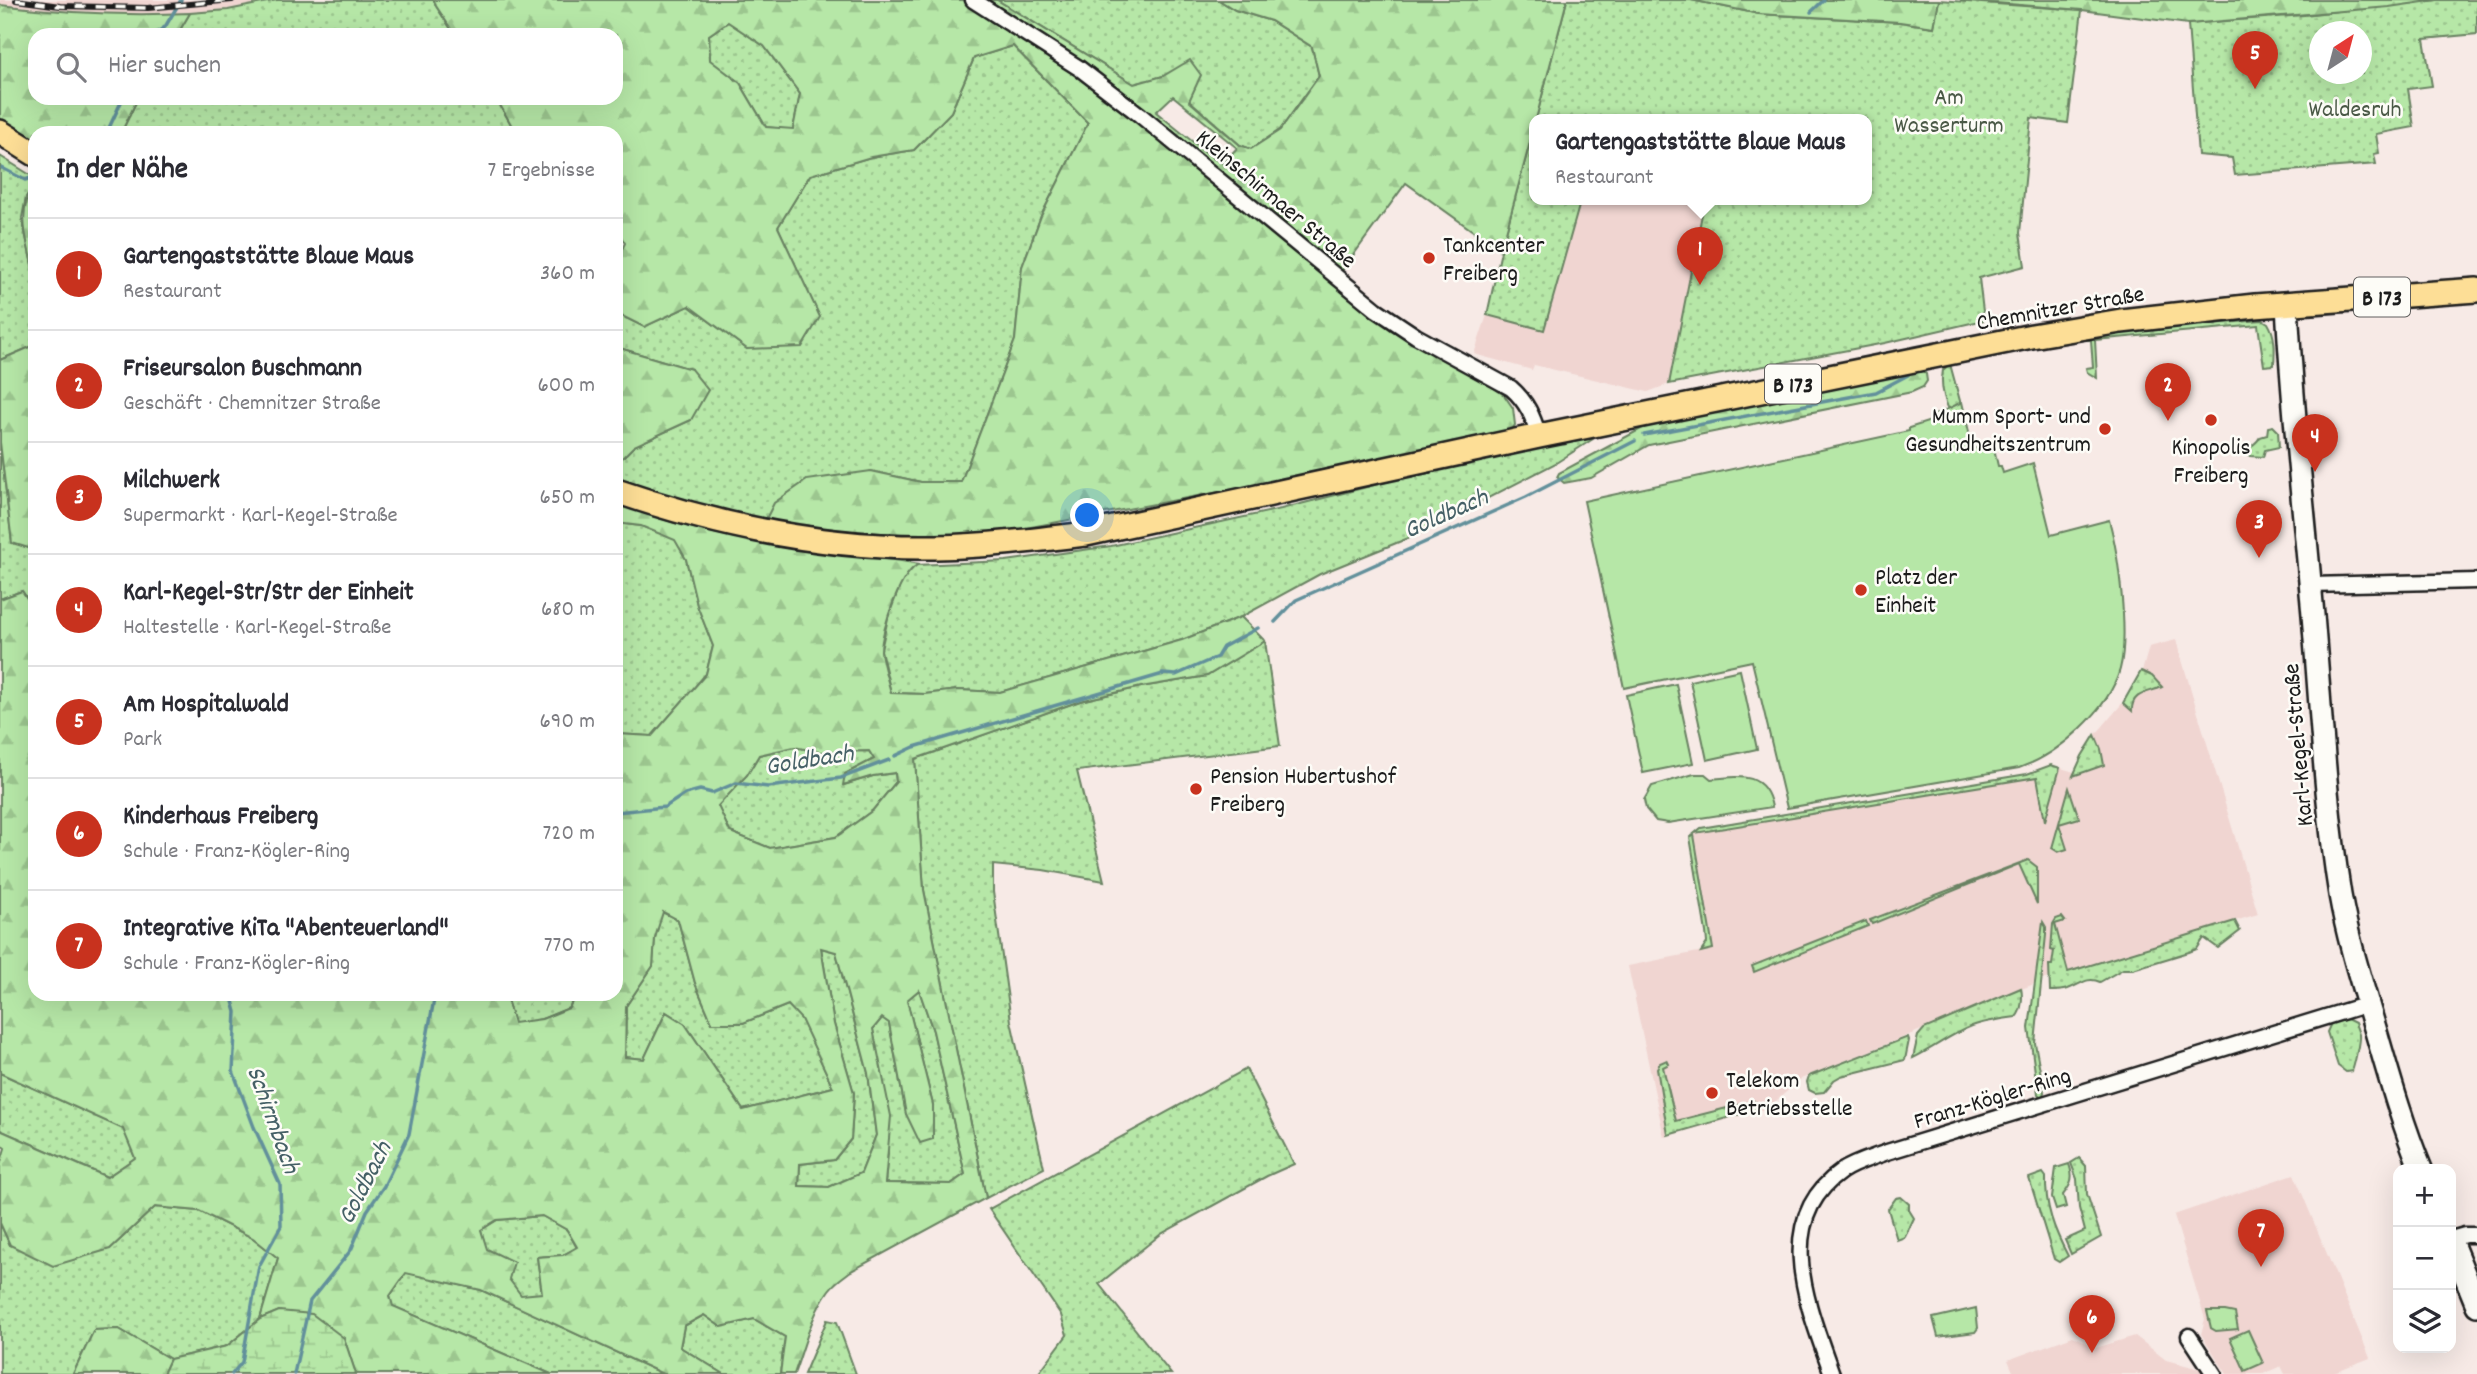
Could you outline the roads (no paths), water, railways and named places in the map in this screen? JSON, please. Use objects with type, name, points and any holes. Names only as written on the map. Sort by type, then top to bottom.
[{"type":"main road","points":[[0,132],[28,150]]},
{"type":"main road","name":"Chemnitzer Straße","points":[[1539,436],[2100,324],[2287,304],[2477,290]]},
{"type":"main road","name":"B 173","points":[[623,493],[657,505],[780,535],[870,545],[935,547],[1014,543],[1086,534],[1539,436]]},
{"type":"street","name":"Kleinschirmaer Straße","points":[[973,0],[1079,68],[1377,310],[1416,336],[1511,388],[1521,397],[1531,413],[1539,436]]},
{"type":"street","name":"Karl-Kegel-Straße","points":[[2287,304],[2293,406],[2329,816],[2346,924],[2406,1132],[2419,1164]]},
{"type":"street","points":[[2310,585],[2477,581]]},
{"type":"street","name":"Franz-Kögler-Ring","points":[[1832,1374],[1806,1293],[1800,1261],[1800,1243],[1804,1221],[1813,1201],[1825,1185],[1844,1170],[1899,1149],[2368,1004]]},
{"type":"street","points":[[2456,1238],[2465,1235],[2477,1236]]},
{"type":"street","points":[[2456,1253],[2477,1306]]},
{"type":"street","points":[[2189,1336],[2214,1374]]},
{"type":"waterway","name":"Schirmbach","points":[[164,28],[181,0]]},
{"type":"waterway","points":[[1811,12],[1824,0]]},
{"type":"waterway","name":"Schirmbach","points":[[110,126],[120,105]]},
{"type":"waterway","points":[[2,168],[28,179]]},
{"type":"waterway","name":"Goldbach","points":[[1644,435],[1876,392],[1908,375]]},
{"type":"waterway","name":"Goldbach","points":[[1275,622],[1296,600],[1526,497],[1635,441]]},
{"type":"waterway","name":"Goldbach","points":[[895,756],[914,747],[1163,674],[1176,675],[1217,657],[1223,647],[1258,628]]},
{"type":"waterway","name":"Goldbach","points":[[623,811],[665,807],[685,794],[700,790],[712,793],[736,783],[768,787],[841,778],[889,760]]},
{"type":"waterway","name":"Schirmbach","points":[[232,1374],[242,1362],[259,1266],[281,1226],[280,1184],[254,1127],[233,1071],[236,1012],[233,1001]]},
{"type":"waterway","name":"Goldbach","points":[[294,1374],[310,1301],[351,1250],[367,1211],[384,1186],[409,1134],[434,1001]]},
{"type":"railway","points":[[16,0],[60,6],[148,8],[232,0]]},
{"type":"place","name":"Am Hospitalwald","points":[[2255,89]]},
{"type":"place","name":"Tankcenter Freiberg","points":[[1429,258]]},
{"type":"place","name":"Gartengaststätte Blaue Maus","points":[[1700,285]]},
{"type":"place","name":"Kinopolis Freiberg","points":[[2211,420]]},
{"type":"place","name":"Friseursalon Buschmann","points":[[2168,421]]},
{"type":"place","name":"Mumm Sport- und Gesundheitszentrum","points":[[2105,429]]},
{"type":"place","name":"Karl-Kegel-Str/Str der Einheit","points":[[2315,472]]},
{"type":"place","name":"Milchwerk","points":[[2259,558]]},
{"type":"place","name":"Platz der Einheit","points":[[1861,590]]},
{"type":"place","name":"Pension Hubertushof Freiberg","points":[[1196,789]]},
{"type":"place","name":"Telekom Betriebsstelle","points":[[1712,1093]]},
{"type":"place","name":"Integrative KiTa \"Abenteuerland\"","points":[[2261,1267]]},
{"type":"place","name":"Kinderhaus Freiberg","points":[[2092,1353]]},
{"type":"park label","name":"Waldesruh","points":[[2355,108]]},
{"type":"park label","name":"Am Wasserturm","points":[[1949,110]]}]
